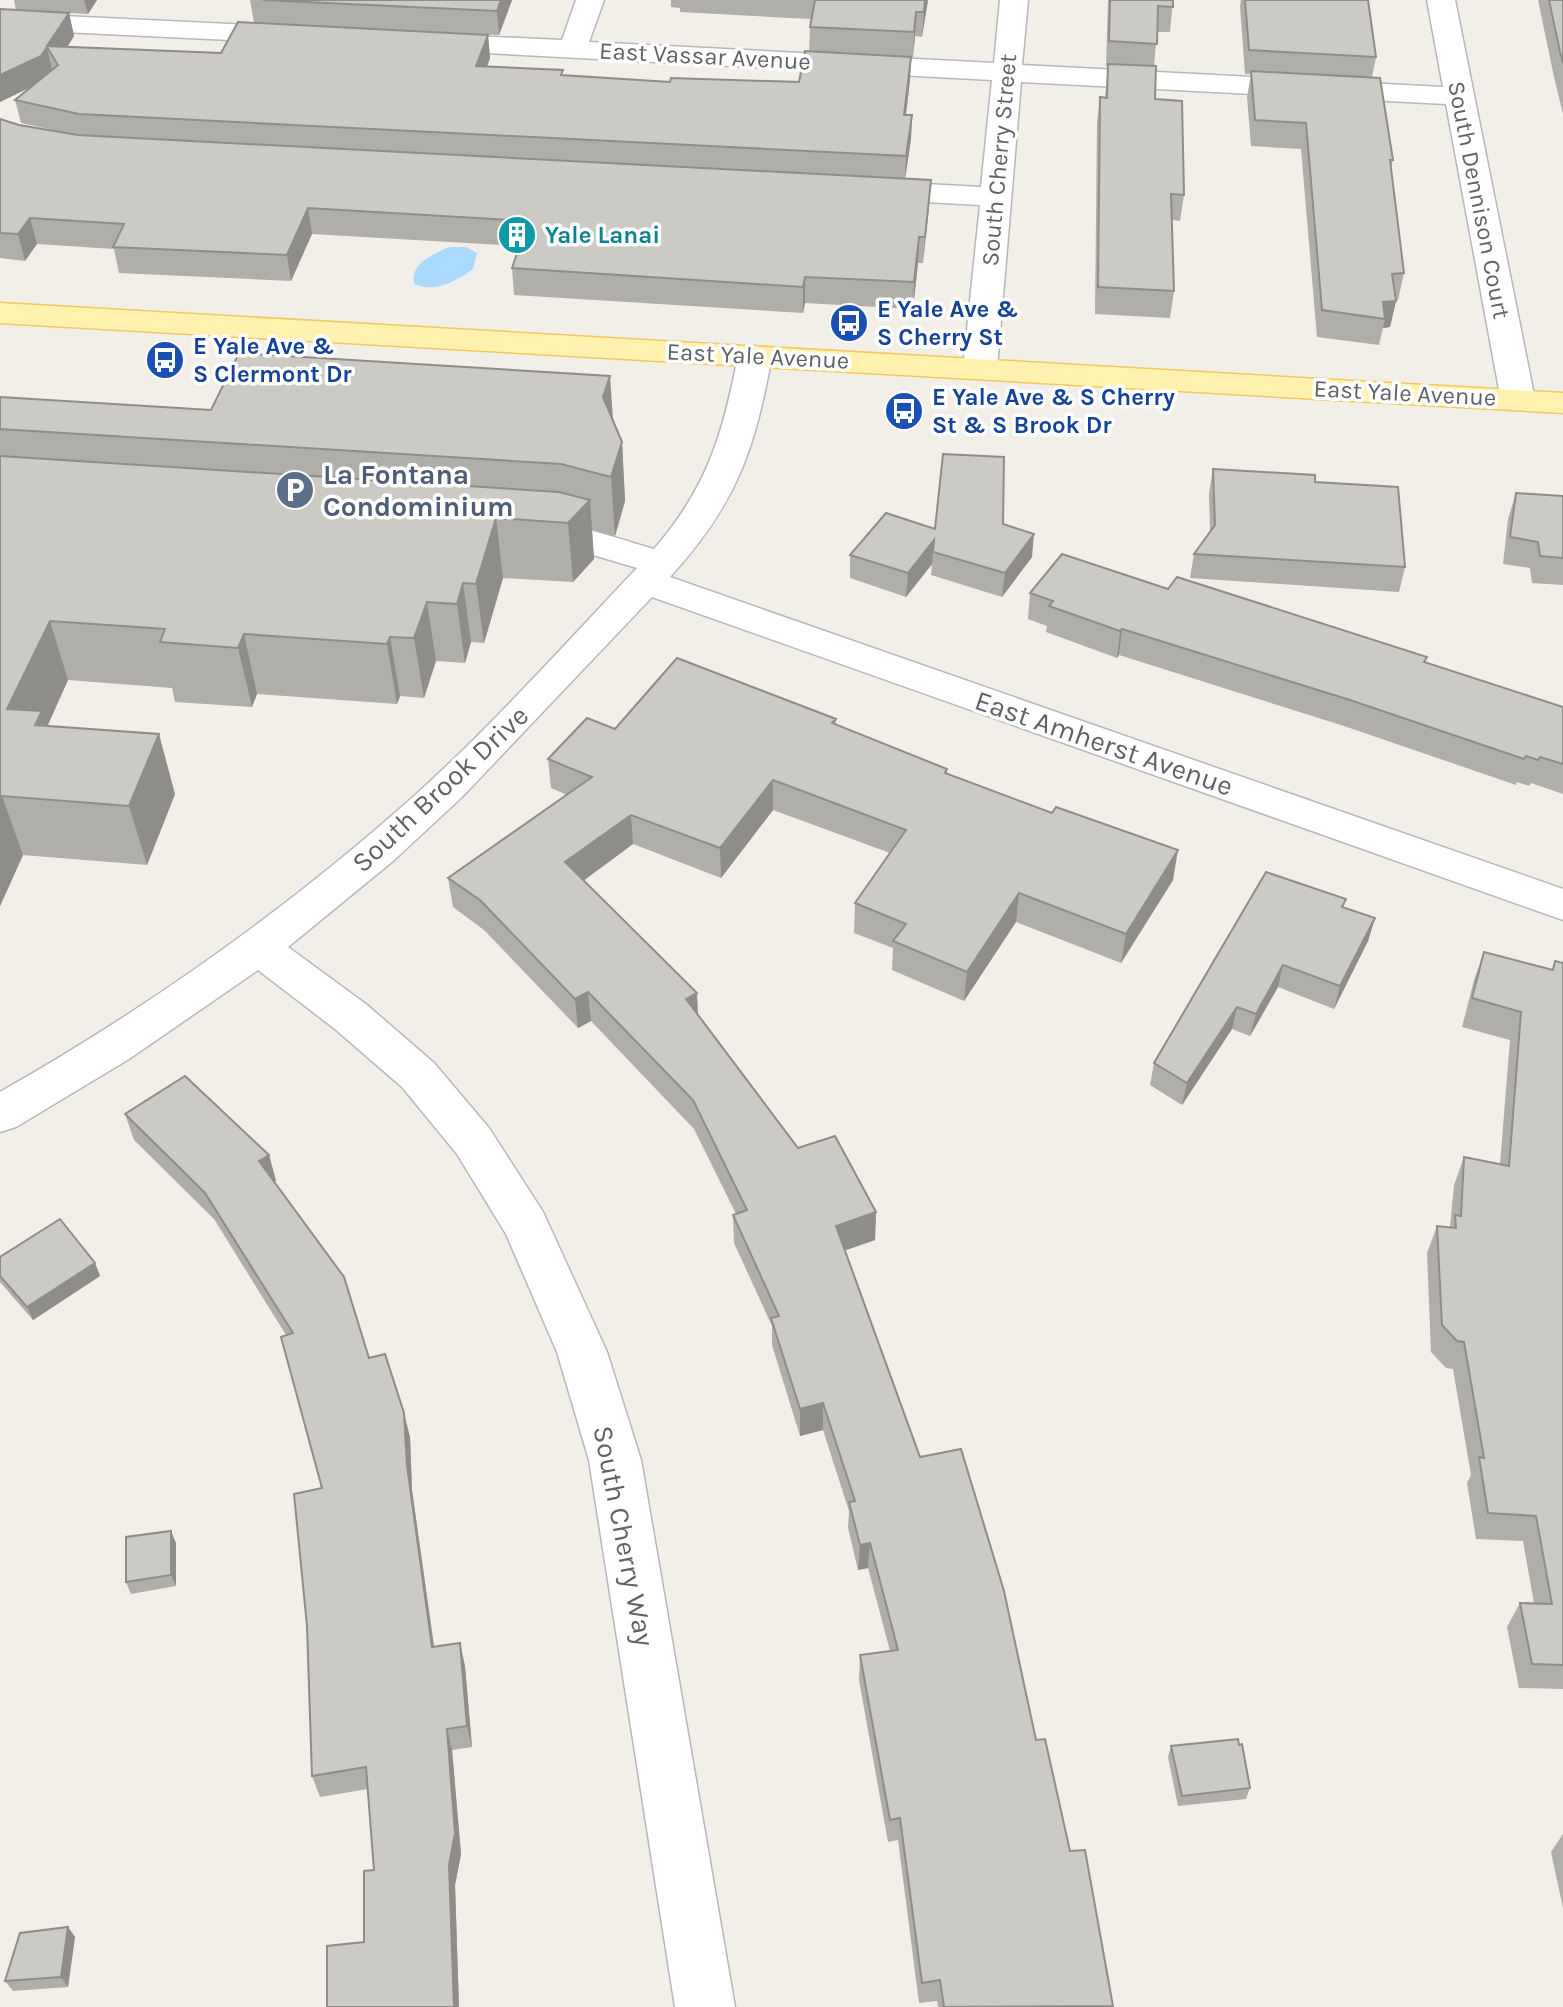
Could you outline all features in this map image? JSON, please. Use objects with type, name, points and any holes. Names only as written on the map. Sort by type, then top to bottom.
[{"type":"main road","name":"East Yale Avenue","points":[[0,313],[1563,403]]},
{"type":"street","points":[[158,29],[175,0]]},
{"type":"street","points":[[573,48],[590,0]]},
{"type":"street","name":"South Cherry Street","points":[[980,368],[1014,0]]},
{"type":"street","name":"South Dennison Court","points":[[1441,0],[1518,400]]},
{"type":"street","points":[[0,21],[327,37]]},
{"type":"street","name":"East Vassar Avenue","points":[[404,40],[1458,96]]},
{"type":"street","points":[[842,189],[997,197]]},
{"type":"street","name":"South Brook Drive","points":[[0,1114],[144,1026],[258,947],[427,807],[527,708],[653,572],[693,524],[723,477],[740,426],[755,356]]},
{"type":"street","name":"East Amherst Avenue","points":[[500,532],[575,539],[653,572],[1563,905]]},
{"type":"street","name":"South Cherry Way","points":[[258,947],[351,1017],[418,1075],[473,1141],[526,1226],[582,1352],[615,1460],[705,2007]]},
{"type":"water","points":[[450,247],[466,247],[477,253],[473,269],[445,285],[429,287],[414,284],[419,265]]},
{"type":"building","points":[[263,0],[501,0],[497,11]]},
{"type":"building","points":[[815,0],[925,0],[924,12],[916,12],[914,32],[810,27]]},
{"type":"building","points":[[1110,0],[1173,0],[1173,7],[1158,6],[1157,44],[1109,41]]},
{"type":"building","points":[[1245,0],[1368,0],[1376,57],[1249,50]]},
{"type":"building","points":[[1549,0],[1563,0],[1563,63],[1560,52]]},
{"type":"building","points":[[0,9],[69,13],[47,46],[221,53],[238,22],[488,35],[476,66],[563,70],[561,75],[670,82],[671,78],[799,82],[805,51],[911,57],[904,115],[912,115],[906,156],[79,114],[15,100],[58,65],[47,47],[41,56],[0,75]]},
{"type":"building","points":[[1108,64],[1156,66],[1155,99],[1182,101],[1184,195],[1171,194],[1174,291],[1098,287],[1100,97],[1107,98]]},
{"type":"building","points":[[1251,71],[1380,78],[1393,160],[1390,160],[1404,273],[1392,274],[1396,301],[1383,302],[1385,319],[1322,310],[1306,123],[1255,120]]},
{"type":"building","points":[[0,119],[78,135],[931,180],[925,237],[919,237],[914,282],[805,277],[803,287],[512,268],[528,221],[308,208],[287,255],[113,247],[124,224],[30,218],[18,234],[0,233]]},
{"type":"building","points":[[239,353],[610,376],[603,397],[622,442],[611,477],[561,464],[0,429],[0,397],[211,410]]},
{"type":"building","points":[[943,454],[1004,457],[1003,524],[1034,534],[1005,573],[933,552],[934,540],[908,573],[850,555],[886,513],[935,529]]},
{"type":"building","points":[[0,456],[559,492],[590,500],[568,523],[496,518],[476,584],[463,583],[457,604],[427,602],[414,638],[390,637],[387,644],[244,634],[238,648],[160,642],[165,629],[50,621],[7,709],[42,711],[35,725],[159,734],[129,806],[2,796],[0,800]]},
{"type":"building","points":[[1213,469],[1315,475],[1315,482],[1398,487],[1405,567],[1194,554],[1215,525]]},
{"type":"building","points":[[1516,493],[1563,496],[1563,558],[1540,556],[1538,542],[1510,537]]},
{"type":"building","points":[[1062,554],[1168,589],[1177,577],[1427,657],[1424,662],[1563,707],[1563,764],[1540,757],[1538,760],[1526,756],[1524,759],[1350,700],[1122,629],[1120,631],[1049,606],[1053,601],[1030,593]]},
{"type":"building","points":[[677,658],[836,719],[832,723],[947,769],[945,773],[1052,813],[1056,807],[1178,850],[1126,934],[1019,893],[967,972],[893,941],[906,924],[855,903],[906,830],[773,780],[720,848],[631,815],[565,862],[697,993],[686,999],[798,1148],[835,1136],[876,1212],[836,1226],[920,1457],[961,1449],[1004,1591],[1036,1740],[1045,1739],[1070,1851],[1085,1850],[1113,2006],[944,2007],[940,1980],[922,1983],[900,1818],[890,1820],[860,1655],[898,1650],[870,1543],[860,1545],[849,1502],[855,1501],[823,1403],[800,1409],[771,1318],[779,1316],[733,1215],[747,1210],[693,1100],[588,992],[575,999],[480,900],[448,878],[592,777],[548,759],[587,718],[615,729]]},
{"type":"building","points":[[1266,872],[1346,899],[1342,907],[1375,918],[1340,986],[1283,965],[1256,1014],[1237,1007],[1187,1083],[1154,1063]]},
{"type":"building","points":[[1484,952],[1553,970],[1555,961],[1563,963],[1563,1665],[1532,1664],[1520,1603],[1552,1604],[1536,1516],[1488,1513],[1479,1457],[1484,1458],[1464,1342],[1457,1341],[1442,1325],[1437,1226],[1456,1228],[1455,1215],[1461,1216],[1464,1157],[1509,1166],[1521,1012],[1472,998]]},
{"type":"building","points":[[185,1076],[269,1155],[259,1161],[344,1277],[369,1358],[385,1354],[404,1413],[407,1466],[432,1647],[460,1643],[467,1726],[447,1729],[455,1833],[449,1865],[454,2007],[327,2007],[327,1946],[364,1942],[364,1871],[374,1870],[366,1767],[312,1776],[307,1626],[294,1494],[322,1488],[281,1337],[293,1333],[205,1193],[125,1114]]},
{"type":"building","points":[[60,1219],[95,1263],[27,1307],[0,1276],[0,1257]]},
{"type":"building","points":[[171,1531],[171,1575],[126,1582],[126,1537]]},
{"type":"building","points":[[1238,1739],[1239,1745],[1242,1744],[1250,1788],[1182,1796],[1171,1746]]},
{"type":"building","points":[[68,1927],[61,1977],[5,1981],[20,1933]]},
{"type":"place","name":"Yale Lanai","points":[[517,235]]},
{"type":"place","name":"E Yale Ave & S Cherry St","points":[[849,323]]},
{"type":"place","name":"E Yale Ave & S Clermont Dr","points":[[165,360]]},
{"type":"place","name":"E Yale Ave & S Cherry St & S Brook Dr","points":[[904,411]]},
{"type":"place","name":"La Fontana Condominium","points":[[295,490]]}]
